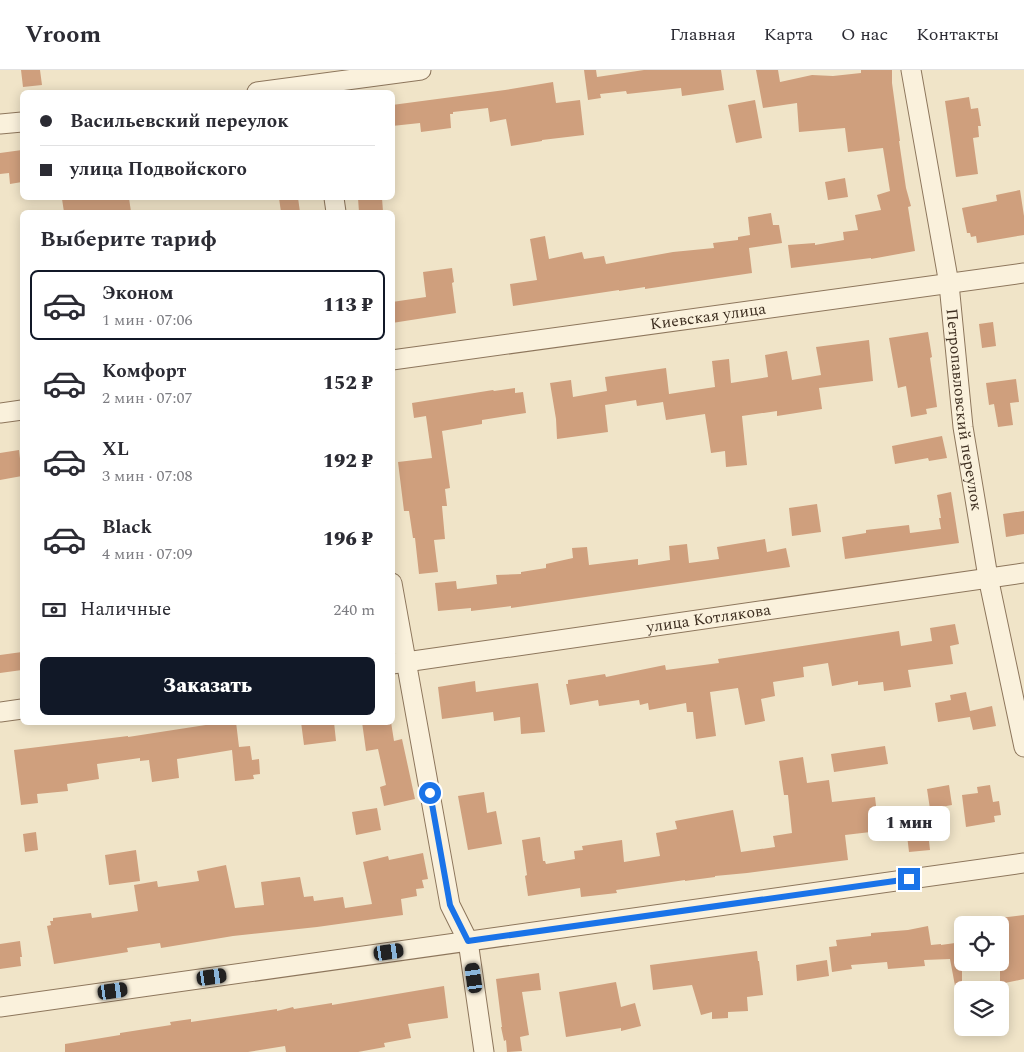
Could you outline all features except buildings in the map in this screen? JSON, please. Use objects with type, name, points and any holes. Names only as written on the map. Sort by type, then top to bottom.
[{"type":"street","points":[[269,90],[421,70]]},
{"type":"street","name":"Петропавловский переулок","points":[[911,70],[948,284],[963,427],[988,577],[1024,747]]},
{"type":"street","points":[[0,124],[20,122]]},
{"type":"street","name":"Киевская улица","points":[[395,360],[1024,273]]},
{"type":"street","points":[[0,413],[20,410]]},
{"type":"street","name":"улица Котлякова","points":[[400,663],[1024,573]]},
{"type":"street","points":[[395,613],[400,663],[450,905],[468,941],[484,1052]]},
{"type":"street","points":[[0,712],[20,709]]},
{"type":"street","points":[[0,1007],[1024,863]]},
{"type":"route","points":[[430,793],[450,905],[468,941],[909,879]]}]
